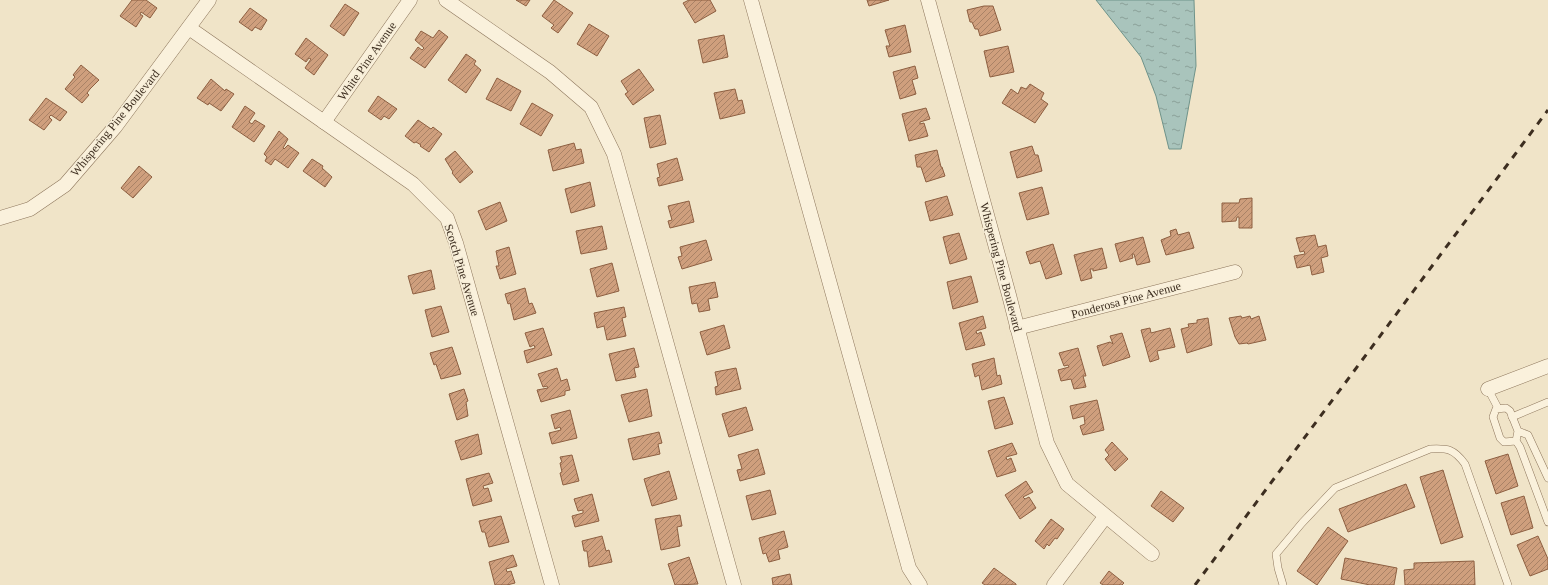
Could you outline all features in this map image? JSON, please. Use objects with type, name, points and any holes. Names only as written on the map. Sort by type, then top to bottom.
[{"type":"street","name":"Whispering Pine Boulevard","points":[[0,218],[30,209],[65,185],[115,127],[209,0]]},
{"type":"street","name":"White Pine Avenue","points":[[324,122],[410,0]]},
{"type":"street","points":[[446,0],[550,72],[591,107],[614,154],[734,585]]},
{"type":"street","points":[[751,0],[910,568],[920,585]]},
{"type":"street","name":"Whispering Pine Boulevard","points":[[928,0],[1047,443],[1054,461],[1067,484],[1105,517],[1152,554]]},
{"type":"street","name":"Scotch Pine Avenue","points":[[189,28],[413,184],[446,218],[458,251],[552,585]]},
{"type":"street","name":"Ponderosa Pine Avenue","points":[[1017,328],[1235,272]]},
{"type":"street","points":[[1488,388],[1548,366]]},
{"type":"street","points":[[1054,585],[1105,517]]},
{"type":"lane","points":[[1488,388],[1498,408]]},
{"type":"lane","points":[[1512,417],[1548,402]]},
{"type":"lane","points":[[1516,441],[1504,442],[1500,438],[1493,417],[1494,412],[1498,408],[1506,408],[1512,417],[1518,431],[1516,441],[1520,447],[1548,522]]},
{"type":"lane","points":[[1518,431],[1528,435],[1548,478]]},
{"type":"lane","points":[[1283,585],[1276,554],[1302,523],[1336,488],[1430,449],[1444,448],[1456,453],[1466,464],[1508,585]]},
{"type":"water","points":[[1096,0],[1194,0],[1196,66],[1181,149],[1169,149],[1156,96],[1141,57]]},
{"type":"building","points":[[132,0],[146,0],[157,8],[150,18],[141,12],[140,14],[143,16],[136,27],[120,16]]},
{"type":"building","points":[[516,0],[530,0],[526,6]]},
{"type":"building","points":[[554,0],[573,13],[558,33],[551,28],[554,25],[542,16]]},
{"type":"building","points":[[689,0],[710,0],[716,11],[695,23],[683,3]]},
{"type":"building","points":[[867,0],[889,0],[869,6]]},
{"type":"building","points":[[345,4],[359,13],[344,36],[330,26]]},
{"type":"building","points":[[984,6],[993,6],[1001,30],[980,36],[978,29],[975,29],[972,22],[970,22],[967,10]]},
{"type":"building","points":[[250,8],[267,20],[261,30],[255,27],[252,31],[239,22]]},
{"type":"building","points":[[589,24],[609,36],[597,56],[577,44]]},
{"type":"building","points":[[905,25],[911,52],[889,57],[886,46],[890,46],[885,30]]},
{"type":"building","points":[[439,30],[448,37],[425,68],[410,58],[418,47],[422,50],[424,48],[415,40],[421,31],[433,38]]},
{"type":"building","points":[[724,35],[728,57],[703,63],[698,40]]},
{"type":"building","points":[[306,38],[328,55],[314,75],[305,68],[311,59],[309,58],[306,62],[295,54]]},
{"type":"building","points":[[1008,46],[1014,72],[990,77],[984,51]]},
{"type":"building","points":[[466,54],[476,61],[474,64],[481,70],[466,93],[448,80]]},
{"type":"building","points":[[81,65],[99,80],[87,93],[89,95],[82,103],[65,89],[75,77],[73,75]]},
{"type":"building","points":[[915,66],[918,78],[912,80],[916,94],[900,99],[893,72]]},
{"type":"building","points":[[639,69],[654,90],[633,105],[625,94],[628,92],[621,81]]},
{"type":"building","points":[[497,78],[521,91],[511,111],[486,99]]},
{"type":"building","points":[[211,79],[225,91],[226,89],[234,94],[221,111],[209,103],[208,105],[197,98]]},
{"type":"building","points":[[1030,84],[1044,93],[1041,99],[1048,104],[1035,123],[1002,103],[1011,89],[1018,94],[1021,87],[1026,89]]},
{"type":"building","points":[[735,89],[738,101],[742,100],[745,113],[720,119],[714,93]]},
{"type":"building","points":[[378,96],[397,109],[389,119],[384,116],[381,120],[368,111]]},
{"type":"building","points":[[46,98],[67,112],[60,121],[51,115],[49,117],[52,120],[44,130],[29,120]]},
{"type":"building","points":[[532,103],[553,115],[541,136],[520,124]]},
{"type":"building","points":[[245,106],[255,113],[249,122],[252,124],[255,120],[265,126],[254,142],[232,127]]},
{"type":"building","points":[[926,108],[930,119],[920,122],[920,124],[924,123],[928,136],[909,141],[902,114]]},
{"type":"building","points":[[660,115],[666,144],[650,148],[644,118]]},
{"type":"building","points":[[418,120],[431,129],[433,127],[442,134],[429,152],[420,146],[421,145],[416,142],[414,143],[405,136]]},
{"type":"building","points":[[279,131],[288,139],[283,148],[284,149],[288,145],[299,153],[288,168],[275,159],[271,165],[265,161],[267,157],[264,154]]},
{"type":"building","points":[[574,143],[576,150],[581,149],[584,163],[553,171],[548,150]]},
{"type":"building","points":[[1032,146],[1035,155],[1038,155],[1042,171],[1017,178],[1010,152]]},
{"type":"building","points":[[937,150],[945,176],[926,182],[921,167],[917,167],[915,155]]},
{"type":"building","points":[[455,151],[473,172],[460,183],[452,173],[453,172],[445,159]]},
{"type":"building","points":[[677,158],[683,180],[659,186],[657,178],[660,177],[657,164]]},
{"type":"building","points":[[312,159],[323,166],[322,168],[332,177],[325,187],[303,171]]},
{"type":"building","points":[[139,166],[152,177],[133,198],[121,188]]},
{"type":"building","points":[[590,182],[595,206],[571,213],[565,189]]},
{"type":"building","points":[[1042,187],[1049,214],[1027,220],[1019,193]]},
{"type":"building","points":[[947,196],[953,215],[930,221],[925,202]]},
{"type":"building","points":[[1252,198],[1252,228],[1239,228],[1239,217],[1237,217],[1236,221],[1222,222],[1222,203],[1239,203],[1240,199]]},
{"type":"building","points":[[689,201],[694,222],[670,228],[668,221],[672,220],[668,206]]},
{"type":"building","points":[[500,202],[507,221],[486,230],[478,211]]},
{"type":"building","points":[[602,226],[607,249],[581,254],[576,231]]},
{"type":"building","points":[[1176,229],[1178,235],[1189,232],[1194,248],[1166,255],[1161,240],[1171,236],[1170,231]]},
{"type":"building","points":[[959,233],[967,259],[950,264],[943,237]]},
{"type":"building","points":[[1315,235],[1318,247],[1326,245],[1328,256],[1321,258],[1324,272],[1312,275],[1310,265],[1297,268],[1294,256],[1305,254],[1304,251],[1300,252],[1296,238]]},
{"type":"building","points":[[1143,237],[1150,262],[1137,265],[1134,254],[1132,254],[1133,258],[1120,262],[1115,244]]},
{"type":"building","points":[[706,240],[712,260],[682,269],[678,257],[682,256],[680,247]]},
{"type":"building","points":[[1053,244],[1062,274],[1046,279],[1040,261],[1030,264],[1026,252]]},
{"type":"building","points":[[509,247],[516,274],[500,279],[496,266],[499,266],[496,251]]},
{"type":"building","points":[[1102,248],[1107,268],[1093,271],[1093,269],[1090,269],[1092,278],[1081,281],[1074,255]]},
{"type":"building","points":[[612,263],[619,291],[597,297],[590,269]]},
{"type":"building","points":[[431,270],[435,289],[413,294],[408,276]]},
{"type":"building","points":[[971,276],[978,302],[953,309],[947,282]]},
{"type":"building","points":[[715,282],[718,297],[708,299],[710,310],[699,312],[697,303],[692,304],[689,287]]},
{"type":"building","points":[[525,288],[529,304],[532,303],[536,313],[514,320],[510,303],[508,304],[505,294]]},
{"type":"building","points":[[441,306],[449,332],[432,337],[425,310]]},
{"type":"building","points":[[624,307],[626,317],[622,318],[626,336],[607,340],[604,326],[597,328],[594,313]]},
{"type":"building","points":[[983,316],[986,328],[976,331],[977,334],[981,332],[985,345],[966,350],[959,323]]},
{"type":"building","points":[[1241,316],[1242,318],[1250,316],[1251,319],[1259,316],[1266,340],[1248,344],[1239,344],[1235,337],[1229,318]]},
{"type":"building","points":[[1208,318],[1212,345],[1187,353],[1181,329],[1189,327],[1188,324],[1197,323],[1197,320]]},
{"type":"building","points":[[724,325],[730,348],[707,355],[700,332]]},
{"type":"building","points":[[543,328],[552,355],[527,363],[524,351],[535,348],[534,345],[530,347],[525,333]]},
{"type":"building","points":[[1150,328],[1151,333],[1170,328],[1175,347],[1157,351],[1159,359],[1150,362],[1141,330]]},
{"type":"building","points":[[1122,333],[1130,357],[1103,366],[1097,346],[1110,342],[1113,344],[1110,336]]},
{"type":"building","points":[[452,347],[461,374],[441,379],[436,364],[434,365],[430,353]]},
{"type":"building","points":[[634,348],[639,367],[634,368],[636,377],[616,381],[609,354]]},
{"type":"building","points":[[1078,348],[1086,376],[1083,376],[1086,387],[1074,389],[1071,379],[1061,381],[1058,370],[1069,367],[1068,365],[1064,366],[1059,353]]},
{"type":"building","points":[[994,358],[997,376],[1000,375],[1002,384],[982,390],[979,375],[975,377],[972,364]]},
{"type":"building","points":[[557,368],[561,381],[567,379],[570,390],[565,391],[565,395],[541,402],[537,390],[548,388],[547,386],[543,387],[538,374]]},
{"type":"building","points":[[736,368],[741,389],[716,395],[715,387],[718,386],[715,372]]},
{"type":"building","points":[[464,389],[468,401],[466,402],[468,416],[457,420],[449,394]]},
{"type":"building","points":[[647,389],[652,416],[629,422],[621,395]]},
{"type":"building","points":[[1004,397],[1013,424],[995,429],[988,401]]},
{"type":"building","points":[[1097,400],[1104,430],[1083,435],[1080,426],[1085,424],[1084,416],[1073,419],[1070,406]]},
{"type":"building","points":[[746,407],[753,430],[729,437],[722,414]]},
{"type":"building","points":[[570,410],[577,438],[552,444],[549,433],[561,430],[560,427],[555,429],[551,415]]},
{"type":"building","points":[[659,432],[662,443],[658,444],[660,454],[633,460],[628,439]]},
{"type":"building","points":[[478,434],[482,454],[461,460],[455,441]]},
{"type":"building","points":[[1112,442],[1128,459],[1115,471],[1105,459],[1109,455],[1105,450]]},
{"type":"building","points":[[1012,443],[1017,454],[1006,457],[1007,460],[1011,458],[1016,471],[997,477],[988,451]]},
{"type":"building","points":[[758,449],[765,474],[740,481],[737,470],[742,469],[738,455]]},
{"type":"building","points":[[1508,454],[1518,486],[1496,494],[1485,461]]},
{"type":"building","points":[[572,455],[579,481],[563,485],[560,473],[562,472],[560,463],[562,462],[560,457]]},
{"type":"building","points":[[1443,470],[1463,537],[1441,544],[1420,477]]},
{"type":"building","points":[[669,471],[677,499],[652,506],[644,479]]},
{"type":"building","points":[[489,473],[493,483],[483,486],[484,489],[488,488],[492,501],[473,506],[466,479]]},
{"type":"building","points":[[1026,481],[1033,492],[1023,497],[1025,499],[1029,497],[1036,508],[1020,519],[1005,495]]},
{"type":"building","points":[[1406,484],[1415,507],[1348,532],[1339,509]]},
{"type":"building","points":[[770,490],[776,514],[752,520],[746,496]]},
{"type":"building","points":[[1161,491],[1184,508],[1173,522],[1151,506]]},
{"type":"building","points":[[592,494],[599,521],[575,527],[572,516],[583,513],[583,510],[578,511],[574,499]]},
{"type":"building","points":[[1524,496],[1533,528],[1511,535],[1501,503]]},
{"type":"building","points":[[680,515],[682,526],[677,527],[680,546],[661,550],[655,519]]},
{"type":"building","points":[[501,516],[509,542],[489,547],[485,532],[482,532],[479,521]]},
{"type":"building","points":[[1051,519],[1064,529],[1057,539],[1055,538],[1049,546],[1047,544],[1044,549],[1035,541]]},
{"type":"building","points":[[1328,527],[1348,541],[1317,585],[1297,571]]},
{"type":"building","points":[[784,531],[788,547],[778,550],[780,559],[769,562],[766,553],[763,554],[759,538]]},
{"type":"building","points":[[602,536],[606,551],[609,550],[612,562],[589,567],[587,551],[584,551],[582,541]]},
{"type":"building","points":[[1538,536],[1548,559],[1548,569],[1530,576],[1517,545]]},
{"type":"building","points":[[513,555],[517,566],[506,569],[507,572],[511,571],[515,583],[495,585],[489,562]]},
{"type":"building","points":[[689,557],[698,584],[675,585],[668,564]]},
{"type":"building","points":[[1345,558],[1397,568],[1394,585],[1370,585],[1341,579]]},
{"type":"building","points":[[1474,561],[1475,585],[1405,585],[1404,570],[1414,569],[1414,563]]},
{"type":"building","points":[[994,568],[1016,585],[985,585],[982,583]]},
{"type":"building","points":[[1109,571],[1124,583],[1122,585],[1103,585],[1100,583]]},
{"type":"building","points":[[790,574],[792,585],[773,585],[772,578]]},
{"type":"railway","points":[[1195,585],[1548,110]]}]
